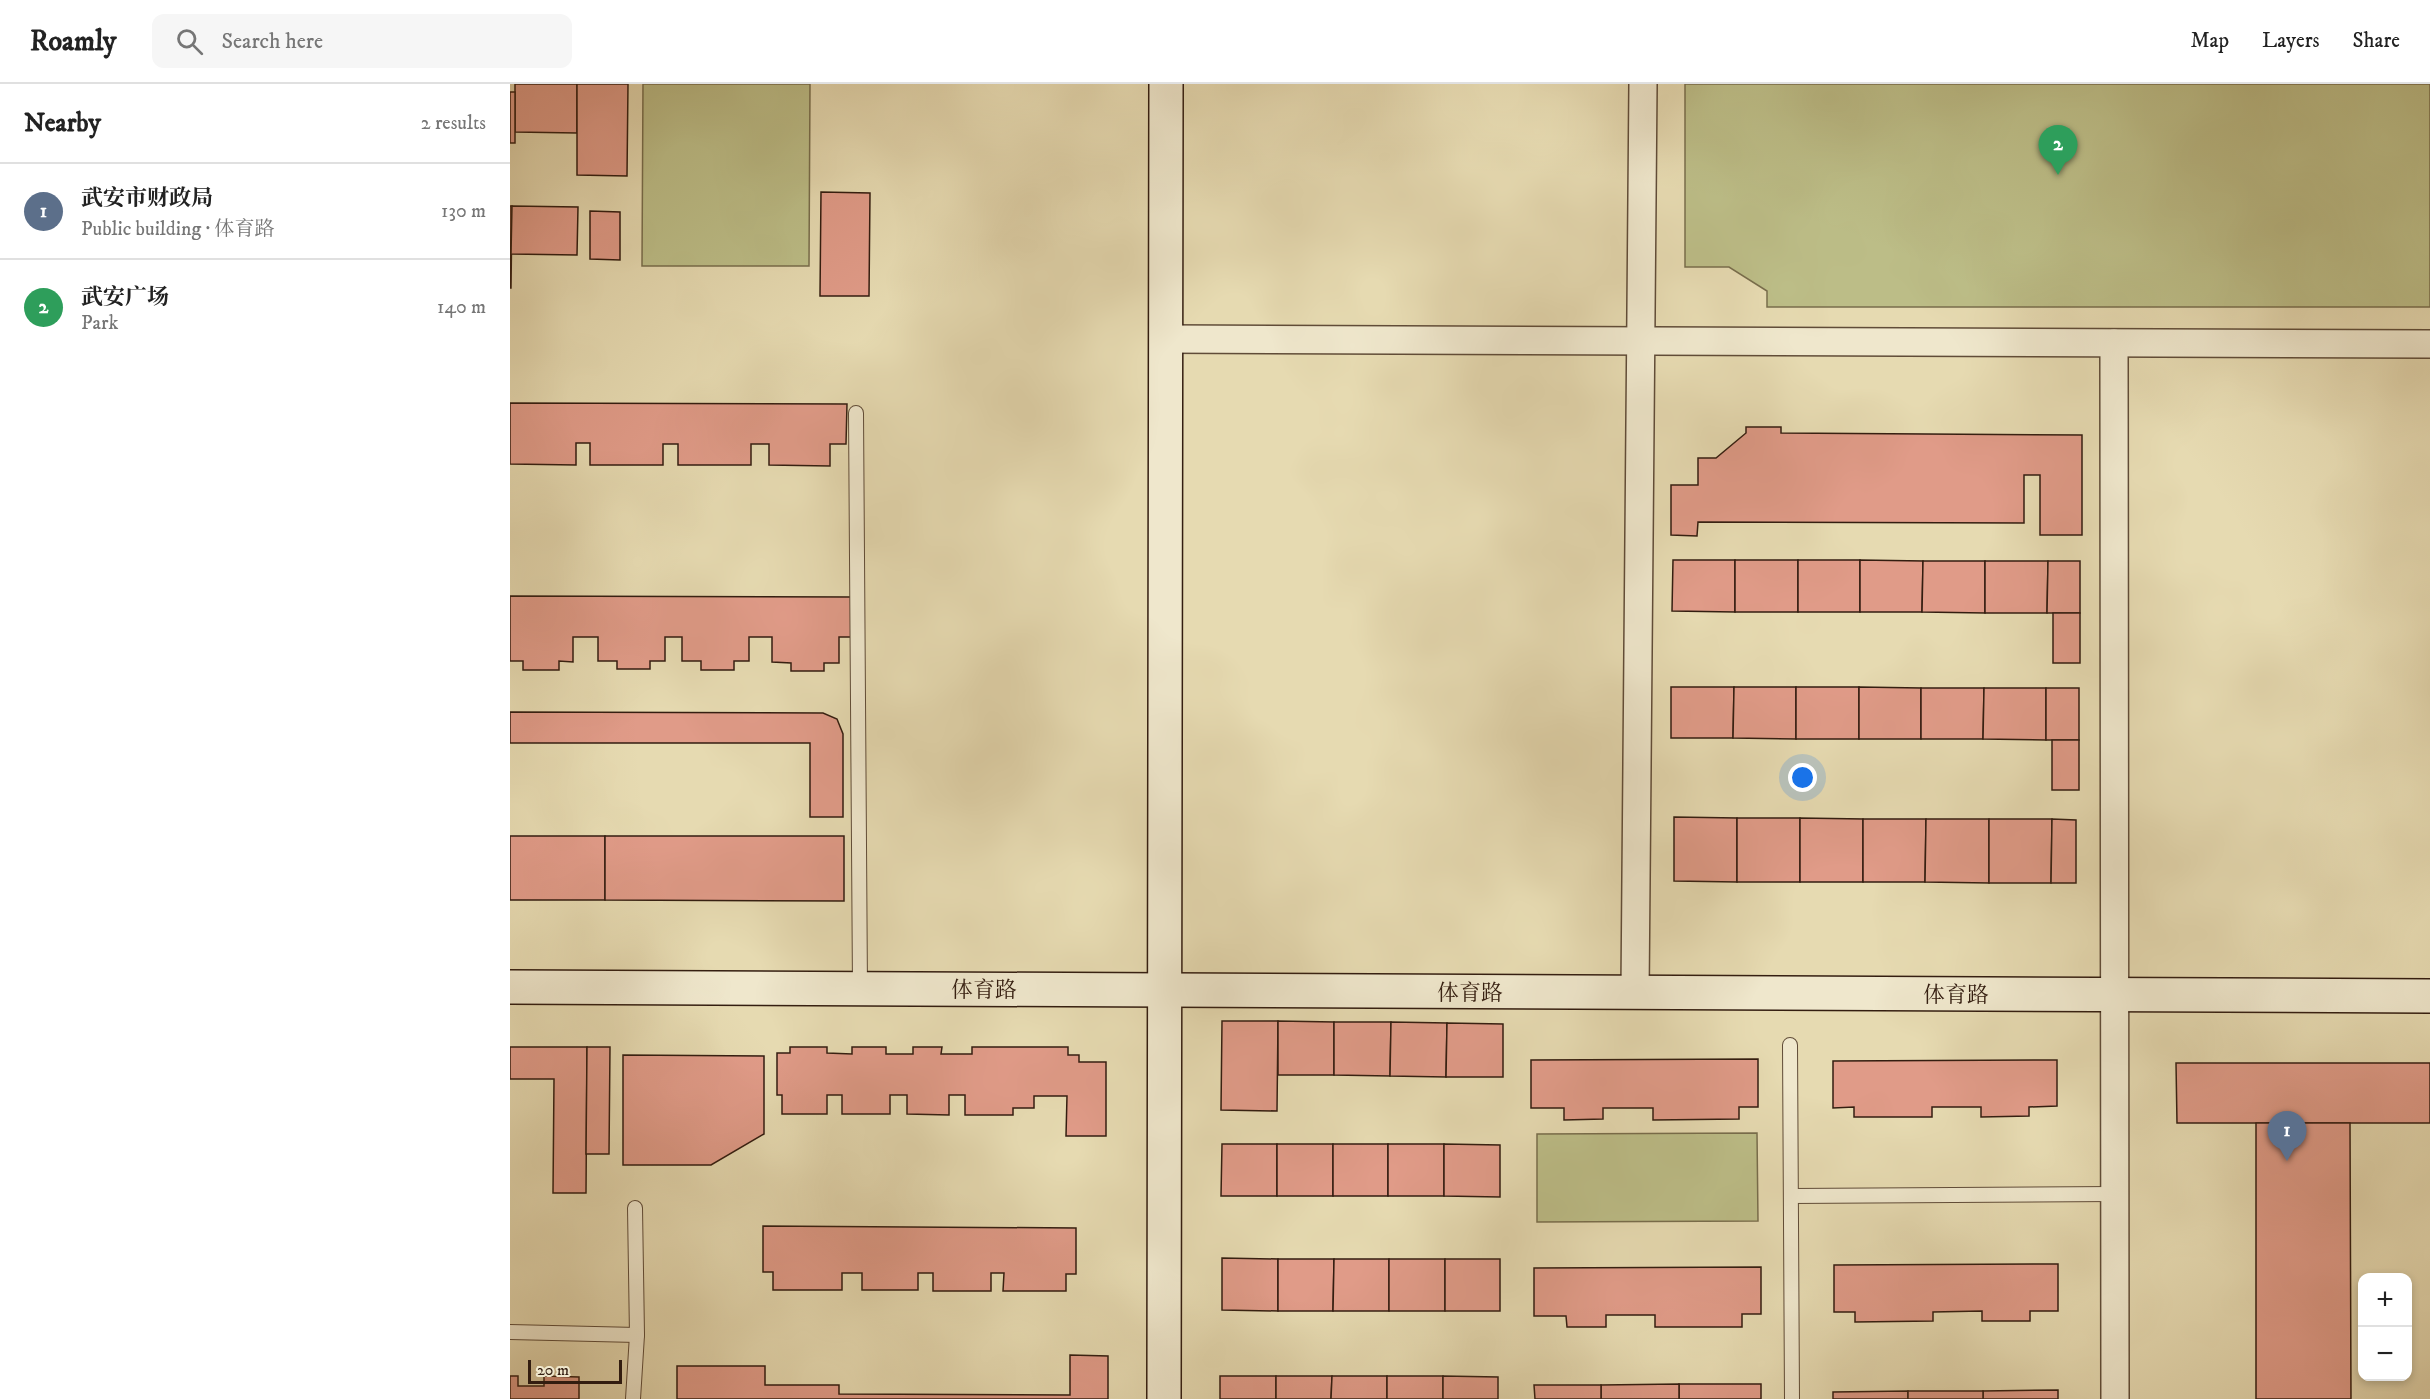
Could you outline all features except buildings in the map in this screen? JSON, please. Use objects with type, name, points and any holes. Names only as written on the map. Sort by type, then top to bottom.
[{"type":"street","points":[[1164,1399],[1166,84]]},
{"type":"street","points":[[1635,992],[1643,84]]},
{"type":"street","points":[[1166,339],[2430,344]]},
{"type":"street","points":[[2114,343],[2115,1399]]},
{"type":"street","name":"体育路","points":[[510,987],[2430,996]]},
{"type":"lane","points":[[856,413],[860,989]]},
{"type":"lane","points":[[1790,1045],[1792,1399]]},
{"type":"lane","points":[[1791,1196],[2115,1194]]},
{"type":"lane","points":[[633,1399],[637,1335],[635,1208]]},
{"type":"lane","points":[[510,1332],[637,1335]]},
{"type":"green space","points":[[643,84],[810,84],[809,266],[642,266]]},
{"type":"green space","points":[[1685,84],[2430,84],[2430,307],[1767,307],[1767,291],[1729,267],[1685,267]]},
{"type":"green space","points":[[1757,1133],[1758,1221],[1537,1222],[1537,1134]]},
{"type":"place","name":"武安广场","points":[[2058,175]]},
{"type":"place","name":"武安市财政局","points":[[2287,1161]]}]
